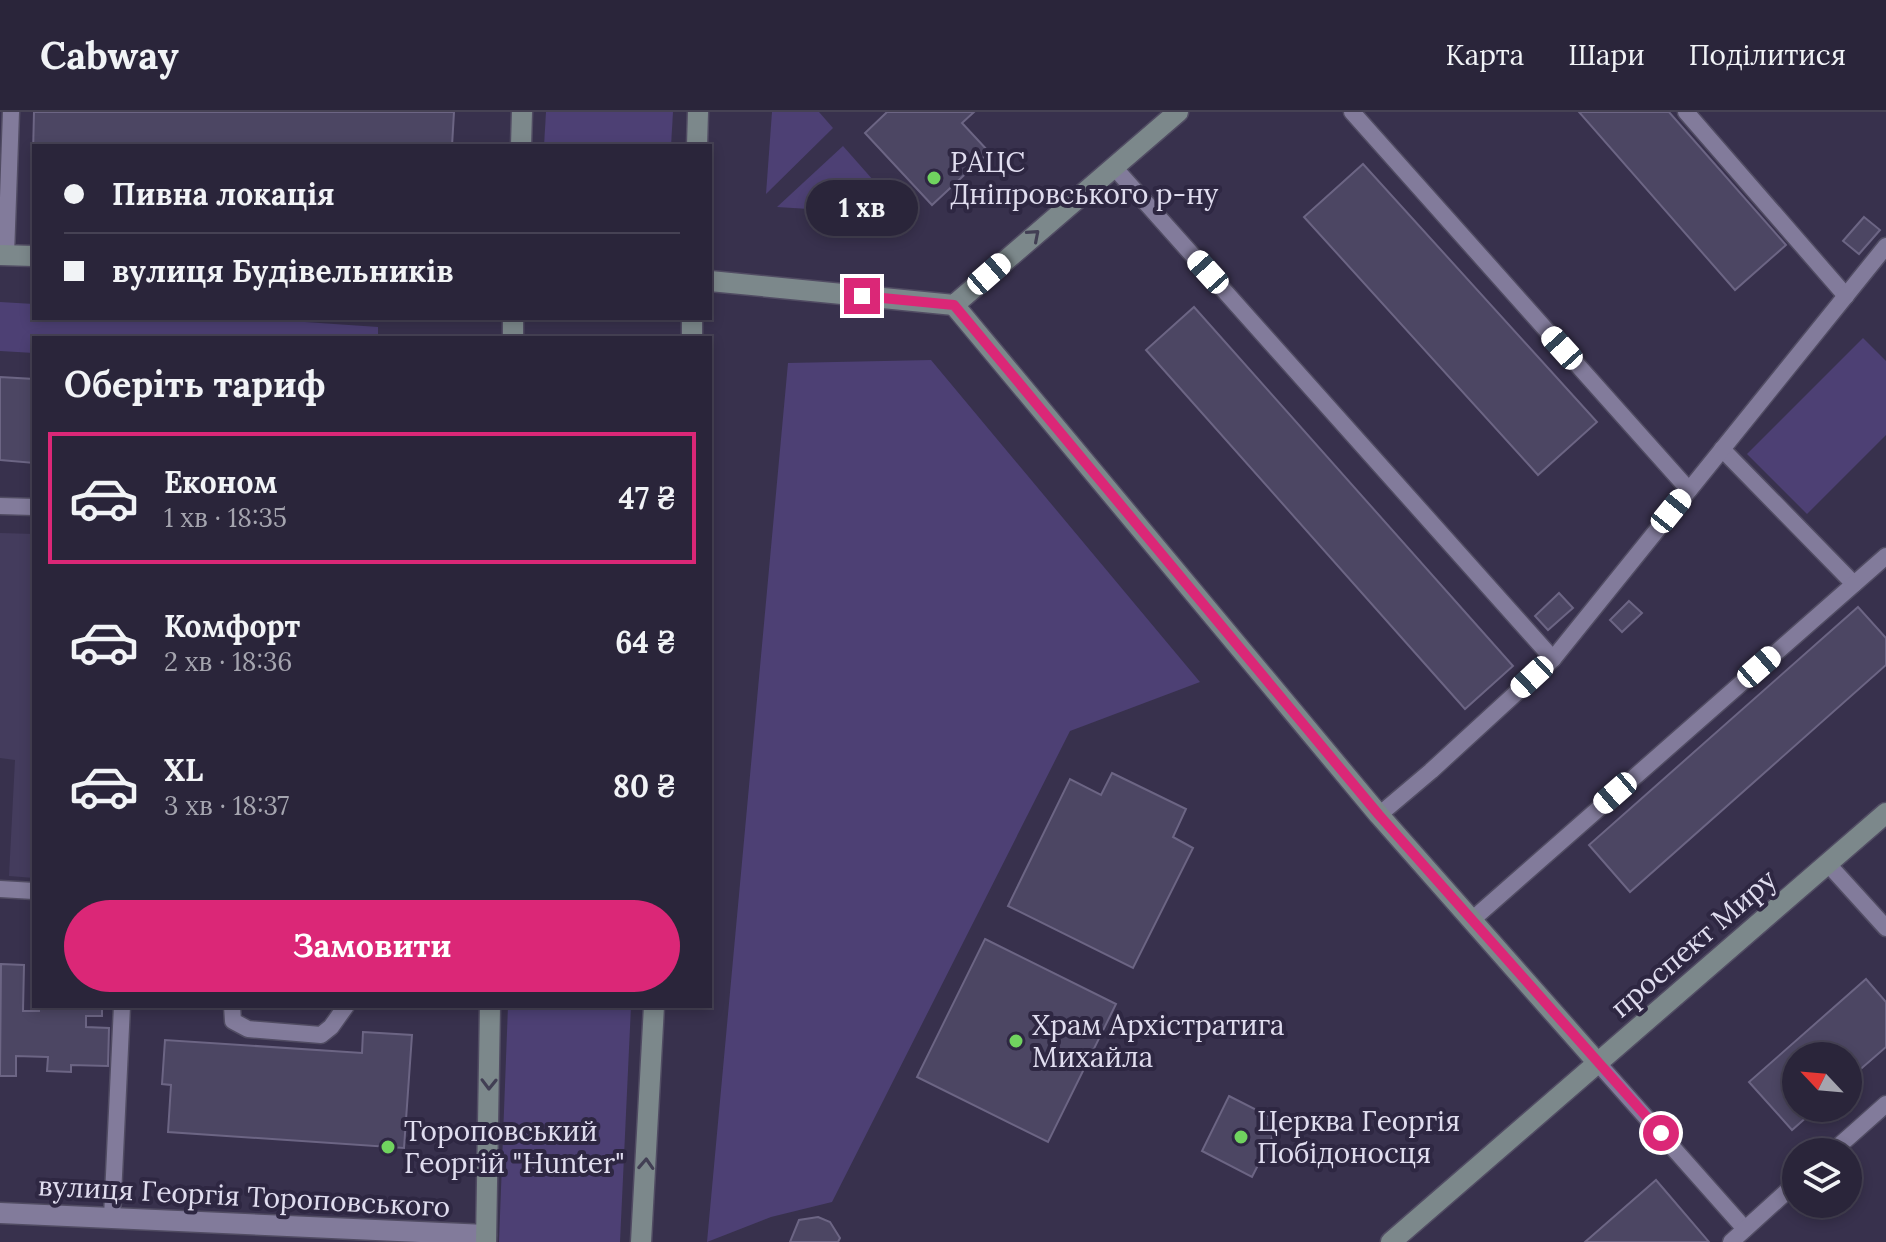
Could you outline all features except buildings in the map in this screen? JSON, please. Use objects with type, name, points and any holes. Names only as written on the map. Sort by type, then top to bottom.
[{"type":"main road","points":[[521,144],[522,112]]},
{"type":"main road","points":[[697,144],[698,112]]},
{"type":"main road","points":[[954,305],[1178,112]]},
{"type":"main road","points":[[3,255],[32,256]]},
{"type":"main road","points":[[712,281],[954,305],[1379,815],[1597,1062]]},
{"type":"main road","name":"проспект Миру","points":[[1391,1242],[1886,813]]},
{"type":"main road","points":[[486,1238],[490,1008]]},
{"type":"main road","points":[[641,1242],[654,1008]]},
{"type":"street","name":"вулиця Георгія Тороповського","points":[[0,1213],[112,1217],[315,1234],[486,1238]]},
{"type":"lane","points":[[3,255],[11,112]]},
{"type":"lane","points":[[1352,112],[1689,490]]},
{"type":"lane","points":[[1686,112],[1846,296]]},
{"type":"lane","points":[[1113,166],[1553,659]]},
{"type":"lane","points":[[1379,815],[1553,659],[1886,246]]},
{"type":"lane","points":[[1722,449],[1854,584]]},
{"type":"lane","points":[[0,506],[32,507]]},
{"type":"lane","points":[[1473,919],[1886,556]]},
{"type":"lane","points":[[1828,864],[1886,928]]},
{"type":"lane","points":[[0,889],[32,891]]},
{"type":"lane","points":[[112,1217],[122,1008]]},
{"type":"lane","points":[[232,1008],[233,1021],[240,1026],[321,1035],[345,1008]]},
{"type":"lane","points":[[1597,1062],[1745,1229]]},
{"type":"lane","points":[[1848,1138],[1886,1104]]},
{"type":"lane","points":[[1731,1242],[1782,1196]]},
{"type":"shaded area","points":[[546,112],[673,112],[671,144],[544,144]]},
{"type":"shaded area","points":[[772,112],[819,112],[833,128],[766,194]]},
{"type":"shaded area","points":[[843,146],[904,215],[777,207]]},
{"type":"shaded area","points":[[0,302],[32,304],[32,320],[275,320],[378,327],[378,336],[32,336],[32,353],[0,351]]},
{"type":"shaded area","points":[[1863,338],[1886,361],[1886,435],[1807,514],[1747,454]]},
{"type":"shaded area","points":[[931,360],[1200,682],[1070,731],[832,1202],[771,1217],[707,1242],[788,363]]},
{"type":"shaded area","points":[[0,533],[32,534],[32,878],[9,876],[15,760],[0,758]]},
{"type":"shaded area","points":[[508,1008],[631,1008],[620,1242],[499,1242]]},
{"type":"place","name":"РАЦС Дніпровського р-ну","points":[[934,178]]},
{"type":"place","name":"Храм Архістратига Михайла","points":[[1016,1041]]},
{"type":"place","name":"Церква Георгія Побідоносця","points":[[1241,1137]]},
{"type":"place","name":"Тороповський Георгій \"Hunter\"","points":[[388,1147]]},
{"type":"route","points":[[862,296],[954,305],[1379,815],[1661,1133]]}]
